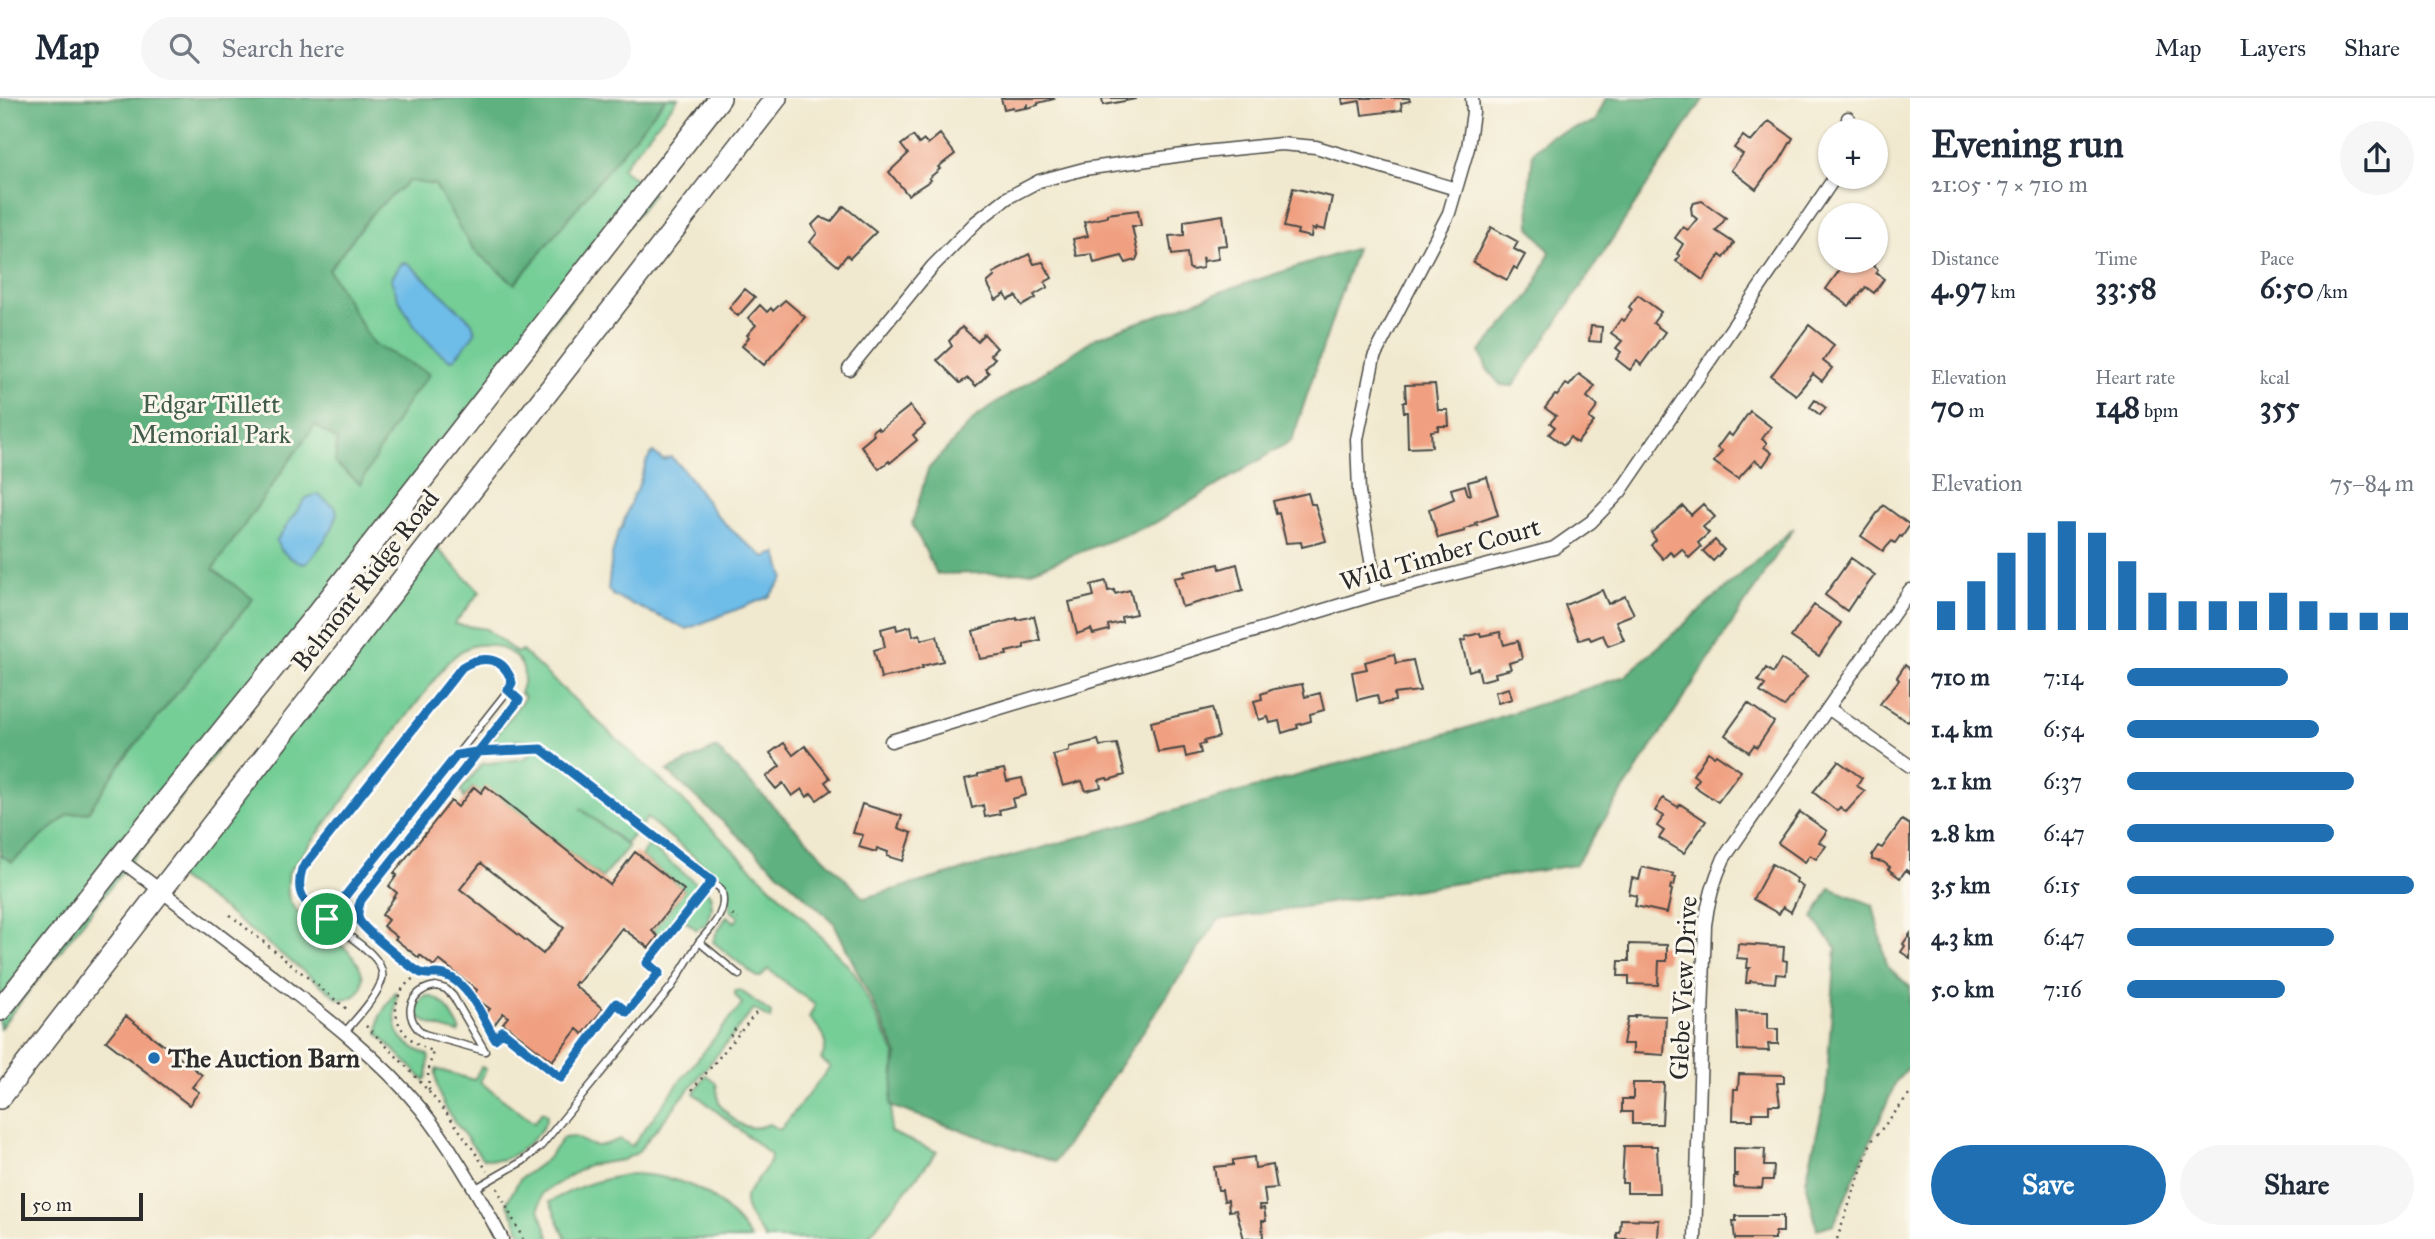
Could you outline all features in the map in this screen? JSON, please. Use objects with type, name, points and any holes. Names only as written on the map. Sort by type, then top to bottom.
[{"type":"main road","name":"Belmont Ridge Road","points":[[0,1010],[329,599],[720,98]]},
{"type":"main road","name":"Belmont Ridge Road","points":[[0,1098],[776,98]]},
{"type":"street","points":[[1377,594],[1359,492],[1357,439],[1374,357],[1449,213],[1468,148],[1473,112],[1472,98]]},
{"type":"street","points":[[849,369],[932,267],[976,222],[1007,198],[1039,181],[1084,169],[1281,144],[1316,147],[1456,189]]},
{"type":"street","name":"Wild Timber Court","points":[[891,741],[1377,594],[1554,548],[1591,522],[1620,492],[1827,189]]},
{"type":"street","name":"Glebe View Drive","points":[[1695,1239],[1707,904],[1714,880],[1724,858],[1910,590]]},
{"type":"street","points":[[1828,708],[1910,766]]},
{"type":"street","points":[[119,859],[297,995],[385,1070],[442,1136],[476,1188],[502,1239]]},
{"type":"lane","points":[[327,919],[508,690],[512,683],[509,671],[486,659],[472,660],[462,667],[302,869],[298,888],[305,902],[371,954],[380,965],[383,976],[379,986],[344,1033]]},
{"type":"lane","points":[[457,755],[541,749],[712,881],[721,889],[724,899],[723,909],[672,986],[541,1146],[523,1161],[476,1188]]},
{"type":"lane","points":[[699,942],[739,975]]},
{"type":"lane","points":[[426,987],[446,989],[453,996],[485,1051],[424,1034],[411,1020],[409,1009],[412,1000],[426,987]]},
{"type":"path","points":[[422,974],[367,931],[359,919],[358,907],[519,700],[508,690]]},
{"type":"path","points":[[429,1090],[428,1073],[433,1051],[409,1040],[397,1021],[396,1010],[401,992],[412,978],[422,974],[443,974],[453,979],[467,992],[495,1039],[502,1031],[561,1078],[616,1003],[627,1012],[659,973],[647,963],[712,881]]},
{"type":"path","points":[[692,1090],[756,1013]]},
{"type":"path","points":[[730,1036],[736,1028],[740,1032]]},
{"type":"path","points":[[1836,1239],[1871,1142],[1910,1094]]},
{"type":"green space","name":"Edgar Tillett Memorial Park","points":[[0,98],[666,98],[515,284],[476,252],[435,185],[409,181],[374,211],[329,270],[373,344],[430,374],[410,398],[360,484],[335,463],[337,440],[315,425],[213,569],[253,599],[124,759],[88,812],[69,814],[12,862],[0,855]]},
{"type":"green space","name":"Edgar Tillett Memorial Park","points":[[226,98],[678,98],[622,168],[653,194],[0,1028],[0,219]]},
{"type":"green space","points":[[1606,98],[1704,98],[1513,386],[1500,385],[1487,369],[1480,352],[1531,294],[1550,252],[1530,227],[1529,192],[1533,152],[1550,136],[1595,122]]},
{"type":"green space","points":[[1356,248],[1292,440],[1155,523],[1029,572],[937,574],[912,524],[928,469],[976,417],[1095,338],[1229,289]]},
{"type":"green space","points":[[1794,528],[1575,865],[1218,920],[1055,1162],[890,1106],[897,1053],[834,923],[667,771],[716,748],[864,898],[1466,728],[1625,676]]},
{"type":"green space","points":[[434,545],[480,592],[454,624],[486,629],[517,653],[521,650],[676,794],[810,925],[854,972],[895,1054],[890,1132],[937,1152],[866,1239],[765,1239],[748,1213],[745,1197],[770,1162],[771,1155],[694,1093],[706,1075],[716,1083],[719,1104],[735,1121],[754,1128],[769,1124],[780,1130],[830,1067],[821,1059],[825,1046],[824,1036],[809,1018],[815,1005],[768,969],[761,977],[757,977],[713,942],[727,916],[735,922],[739,917],[730,910],[729,892],[721,879],[647,818],[626,844],[580,808],[628,847],[602,878],[486,787],[481,793],[473,787],[464,798],[461,790],[482,764],[522,759],[528,756],[539,742],[492,741],[525,697],[520,693],[524,676],[522,666],[507,651],[486,645],[472,646],[459,652],[448,662],[289,872],[288,893],[294,908],[343,947],[357,962],[362,976],[358,993],[339,999],[223,909],[174,875]]},
{"type":"green space","points":[[648,845],[710,894],[712,907],[705,928],[702,925],[697,930],[683,919],[667,940],[652,931],[684,890],[641,856]]},
{"type":"green space","points":[[1830,888],[1873,905],[1887,966],[1910,987],[1910,1066],[1897,1080],[1834,1224],[1817,1229],[1806,1181],[1826,1093],[1836,948],[1813,918]]},
{"type":"green space","points":[[740,990],[771,1013],[770,1019],[754,1009],[637,1153],[623,1160],[588,1165],[542,1193],[539,1209],[550,1239],[524,1239],[507,1202],[520,1179],[547,1159],[563,1138],[575,1137],[597,1146],[620,1139],[632,1146],[742,1004],[735,995],[735,991]]},
{"type":"green space","points":[[395,992],[398,1032],[402,1039],[429,1058],[427,1077],[424,1080],[378,1034],[380,1016]]},
{"type":"green space","points":[[425,996],[442,1002],[460,1029],[458,1033],[426,1022],[420,1017],[418,1004]]},
{"type":"green space","points":[[481,1067],[486,1069],[480,1082],[534,1123],[542,1112],[547,1115],[542,1128],[531,1141],[517,1153],[504,1159],[482,1158],[444,1105],[436,1081],[436,1069],[474,1080]]},
{"type":"green space","points":[[631,1174],[669,1179],[700,1190],[727,1210],[751,1239],[566,1239],[550,1202],[589,1184]]},
{"type":"water","points":[[405,263],[472,322],[475,333],[451,360],[423,336],[400,302],[391,279],[401,264]]},
{"type":"water","points":[[653,452],[663,460],[671,457],[718,516],[744,541],[765,557],[777,553],[784,578],[769,597],[687,629],[614,596],[608,590],[612,555],[618,533],[647,460]]},
{"type":"water","points":[[317,494],[336,508],[335,522],[328,536],[305,564],[288,556],[276,541],[306,498]]},
{"type":"building","points":[[1001,98],[1054,99],[1014,110],[1013,107],[1004,109]]},
{"type":"building","points":[[1102,98],[1136,98],[1136,99],[1103,105]]},
{"type":"building","points":[[1342,98],[1409,98],[1410,101],[1401,103],[1402,110],[1362,115],[1360,101],[1343,104]]},
{"type":"building","points":[[1769,121],[1793,138],[1779,162],[1756,189],[1731,170],[1743,154],[1734,148],[1743,136],[1751,142]]},
{"type":"building","points":[[940,134],[955,154],[938,167],[940,169],[929,178],[931,180],[908,195],[889,172],[908,154],[901,145],[913,136],[919,144],[924,140],[928,144]]},
{"type":"building","points":[[1293,188],[1332,197],[1325,230],[1312,229],[1311,237],[1284,227]]},
{"type":"building","points":[[1702,201],[1726,218],[1716,231],[1734,243],[1724,258],[1720,255],[1703,280],[1676,261],[1683,244],[1675,238],[1683,227],[1688,230],[1697,219],[1692,215],[1691,207]]},
{"type":"building","points":[[844,206],[876,232],[850,258],[847,255],[838,266],[810,242],[817,233],[812,225],[820,217],[831,222]]},
{"type":"building","points":[[1138,210],[1141,226],[1132,226],[1138,255],[1136,260],[1126,263],[1122,256],[1094,263],[1092,254],[1077,256],[1073,239],[1088,236],[1084,222],[1107,217],[1107,214]]},
{"type":"building","points":[[1223,215],[1227,245],[1217,246],[1219,259],[1204,261],[1202,257],[1203,268],[1192,270],[1189,268],[1187,253],[1172,255],[1169,236],[1184,235],[1184,221]]},
{"type":"building","points":[[1491,227],[1518,242],[1514,249],[1525,255],[1507,280],[1473,262]]},
{"type":"building","points":[[1029,254],[1034,264],[1043,262],[1052,278],[1045,282],[1048,287],[1022,306],[1016,296],[1008,300],[1005,294],[996,300],[987,283],[995,276],[993,273]]},
{"type":"building","points":[[1837,273],[1876,273],[1884,279],[1874,293],[1866,287],[1849,306],[1826,289]]},
{"type":"building","points":[[745,289],[755,297],[738,316],[729,308]]},
{"type":"building","points":[[1638,295],[1661,312],[1653,323],[1665,332],[1641,365],[1637,361],[1630,370],[1616,359],[1621,352],[1616,348],[1622,341],[1611,333],[1632,310],[1629,307]]},
{"type":"building","points":[[785,300],[805,317],[764,365],[742,346],[756,325],[748,318],[760,305],[767,312],[771,308],[773,311]]},
{"type":"building","points":[[1809,325],[1834,345],[1823,361],[1832,368],[1822,381],[1813,374],[1796,395],[1771,376]]},
{"type":"building","points":[[1591,326],[1602,327],[1601,342],[1589,341]]},
{"type":"building","points":[[962,327],[977,341],[984,334],[997,348],[990,355],[995,358],[985,369],[989,373],[976,386],[968,378],[960,383],[937,360],[952,346],[949,341]]},
{"type":"building","points":[[1579,374],[1595,386],[1587,397],[1598,406],[1589,418],[1594,422],[1577,443],[1570,437],[1564,445],[1549,434],[1555,427],[1550,423],[1556,416],[1545,408],[1566,384],[1569,386]]},
{"type":"building","points":[[1435,384],[1438,410],[1448,410],[1449,426],[1438,426],[1438,430],[1431,431],[1432,447],[1408,448],[1407,412],[1404,412],[1403,402],[1406,402],[1405,385]]},
{"type":"building","points":[[1815,400],[1826,408],[1820,415],[1810,407]]},
{"type":"building","points":[[910,406],[925,425],[913,435],[917,440],[879,469],[861,446],[874,435],[872,431],[877,427],[880,430]]},
{"type":"building","points":[[1750,411],[1771,427],[1762,439],[1767,443],[1764,447],[1772,453],[1763,466],[1755,460],[1738,479],[1714,462],[1722,451],[1717,448],[1728,433],[1732,436]]},
{"type":"building","points":[[1487,477],[1498,515],[1475,523],[1477,525],[1464,529],[1465,531],[1438,538],[1429,509],[1454,499],[1451,489],[1465,485],[1468,495],[1471,494],[1468,482]]},
{"type":"building","points":[[1308,493],[1311,504],[1315,504],[1326,541],[1302,547],[1301,542],[1286,543],[1279,513],[1276,514],[1273,501]]},
{"type":"building","points":[[1703,504],[1715,517],[1703,527],[1709,533],[1698,543],[1701,547],[1689,558],[1682,549],[1674,556],[1670,552],[1663,559],[1651,545],[1656,540],[1651,533],[1683,506],[1691,515]]},
{"type":"building","points":[[1883,505],[1910,525],[1902,537],[1895,543],[1892,541],[1883,551],[1861,536]]},
{"type":"building","points":[[1715,540],[1724,550],[1713,561],[1703,551]]},
{"type":"building","points":[[1851,558],[1875,575],[1847,611],[1825,595]]},
{"type":"building","points":[[1219,564],[1220,569],[1237,564],[1243,590],[1182,607],[1174,578],[1185,576],[1184,572]]},
{"type":"building","points":[[1106,581],[1108,591],[1114,590],[1115,594],[1130,590],[1136,614],[1121,617],[1122,622],[1108,625],[1109,630],[1093,634],[1091,629],[1077,634],[1069,602],[1094,596],[1091,585]]},
{"type":"building","points":[[1602,590],[1608,604],[1625,596],[1634,614],[1616,621],[1624,640],[1608,646],[1603,635],[1591,640],[1589,637],[1579,640],[1565,605]]},
{"type":"building","points":[[1814,605],[1841,623],[1819,656],[1791,637]]},
{"type":"building","points":[[1034,616],[1040,640],[1024,644],[1024,648],[1006,652],[1007,655],[980,659],[973,631],[1017,618]]},
{"type":"building","points":[[896,625],[897,630],[911,626],[913,636],[920,634],[921,640],[937,636],[943,661],[908,673],[881,678],[874,650],[885,647],[881,629]]},
{"type":"building","points":[[1500,632],[1504,645],[1518,641],[1522,659],[1509,663],[1511,669],[1495,673],[1496,677],[1481,681],[1478,668],[1469,671],[1461,641],[1466,640],[1465,637],[1480,633],[1481,636]]},
{"type":"building","points":[[1394,654],[1396,663],[1413,660],[1420,691],[1394,694],[1395,701],[1379,704],[1377,695],[1357,700],[1352,672],[1367,669],[1365,662]]},
{"type":"building","points":[[1781,659],[1807,676],[1784,707],[1760,692],[1765,685],[1758,681],[1766,668],[1773,673]]},
{"type":"building","points":[[1905,665],[1910,669],[1908,722],[1880,704],[1899,680],[1897,677]]},
{"type":"building","points":[[1302,684],[1305,697],[1320,693],[1324,710],[1310,714],[1311,721],[1282,733],[1279,721],[1270,723],[1268,717],[1259,720],[1254,701],[1262,699],[1261,694]]},
{"type":"building","points":[[1509,688],[1512,699],[1498,703],[1495,692]]},
{"type":"building","points":[[1748,703],[1774,722],[1757,747],[1754,745],[1749,752],[1725,735]]},
{"type":"building","points":[[1212,708],[1219,737],[1199,745],[1201,753],[1186,757],[1184,748],[1158,752],[1151,722]]},
{"type":"building","points":[[1098,740],[1100,746],[1117,744],[1125,775],[1099,780],[1101,787],[1086,791],[1082,781],[1063,786],[1053,755],[1069,751],[1069,747]]},
{"type":"building","points":[[784,743],[793,755],[805,746],[830,778],[825,782],[831,790],[817,800],[811,793],[807,797],[802,789],[792,796],[783,783],[776,789],[766,777],[780,766],[770,753]]},
{"type":"building","points":[[1708,752],[1714,756],[1716,754],[1741,771],[1718,802],[1694,786],[1699,779],[1693,775]]},
{"type":"building","points":[[1838,761],[1862,778],[1857,786],[1865,791],[1846,812],[1840,807],[1837,811],[1813,792]]},
{"type":"building","points":[[1004,769],[1007,781],[1022,778],[1026,795],[1012,799],[1014,806],[999,810],[1000,814],[985,817],[983,805],[972,808],[965,779]]},
{"type":"building","points":[[486,786],[610,885],[635,852],[684,890],[652,931],[658,936],[649,948],[622,928],[578,983],[576,982],[574,985],[603,1009],[583,1034],[577,1029],[552,1061],[503,1023],[508,1017],[503,1013],[494,1025],[483,1017],[490,1009],[473,996],[477,990],[439,960],[434,966],[420,955],[419,958],[383,926],[388,920],[382,915],[397,893],[389,886],[397,875],[394,873],[451,801],[458,807],[474,787],[481,793]],"holes":[[[481,863],[564,928],[543,954],[460,889]]]},
{"type":"building","points":[[1663,798],[1678,807],[1680,804],[1706,821],[1684,853],[1659,838],[1664,831],[1657,826],[1664,816],[1655,811]]},
{"type":"building","points":[[862,804],[902,816],[898,828],[912,833],[903,861],[887,856],[888,852],[877,848],[876,852],[859,847],[863,835],[853,833]]},
{"type":"building","points":[[1800,812],[1827,831],[1819,842],[1826,846],[1816,859],[1810,855],[1805,862],[1778,843]]},
{"type":"building","points":[[1902,820],[1910,825],[1910,873],[1906,870],[1900,878],[1883,862],[1872,860],[1872,855],[1878,846],[1882,848]]},
{"type":"building","points":[[1772,864],[1797,879],[1796,882],[1803,887],[1791,912],[1783,907],[1779,914],[1753,899]]},
{"type":"building","points":[[1642,867],[1674,874],[1673,877],[1676,877],[1674,886],[1671,885],[1670,889],[1672,890],[1667,913],[1635,906],[1637,896],[1629,894],[1632,878],[1639,880]]},
{"type":"building","points":[[1910,934],[1910,958],[1901,952]]},
{"type":"building","points":[[1629,944],[1667,945],[1667,961],[1659,961],[1658,985],[1629,984],[1629,976],[1618,976],[1619,961],[1629,961]]},
{"type":"building","points":[[1738,944],[1784,947],[1786,975],[1776,974],[1775,983],[1746,983],[1747,971],[1750,968],[1747,968],[1748,959],[1737,958]]},
{"type":"building","points":[[1737,1011],[1768,1012],[1768,1029],[1778,1029],[1778,1044],[1768,1044],[1769,1051],[1738,1050]]},
{"type":"building","name":"The Auction Barn","points":[[126,1016],[202,1075],[192,1087],[199,1092],[189,1105],[106,1041]]},
{"type":"building","points":[[1666,1016],[1664,1055],[1633,1053],[1633,1044],[1623,1044],[1628,1017]]},
{"type":"building","points":[[1739,1074],[1784,1075],[1784,1083],[1777,1083],[1780,1105],[1769,1105],[1769,1113],[1753,1113],[1753,1120],[1733,1120],[1734,1089],[1738,1089]]},
{"type":"building","points":[[1633,1083],[1664,1083],[1662,1124],[1632,1124],[1632,1112],[1622,1112],[1622,1099],[1633,1099]]},
{"type":"building","points":[[1624,1146],[1657,1146],[1659,1193],[1627,1193],[1627,1183],[1622,1183]]},
{"type":"building","points":[[1734,1148],[1765,1149],[1764,1166],[1774,1166],[1773,1180],[1763,1180],[1762,1188],[1734,1187],[1734,1176],[1737,1174],[1734,1174]]},
{"type":"building","points":[[1254,1157],[1255,1168],[1273,1165],[1277,1188],[1264,1189],[1266,1205],[1259,1205],[1260,1209],[1264,1208],[1266,1221],[1262,1221],[1263,1238],[1244,1239],[1236,1210],[1229,1211],[1228,1200],[1224,1201],[1222,1190],[1218,1190],[1214,1167],[1233,1165],[1233,1160]]},
{"type":"building","points":[[1736,1216],[1783,1216],[1783,1232],[1775,1232],[1775,1239],[1735,1239],[1733,1221],[1736,1221]]},
{"type":"building","points":[[1621,1219],[1659,1220],[1658,1239],[1617,1239]]},
{"type":"place","name":"The Auction Barn","points":[[154,1058]]},
{"type":"route","points":[[327,919],[305,902],[298,888],[302,869],[462,667],[472,660],[486,659],[509,671],[512,683],[508,690],[519,700],[476,752],[361,900],[358,914],[367,931],[422,974],[443,974],[459,983],[495,1039],[502,1031],[561,1078],[616,1003],[627,1012],[659,973],[647,963],[712,881],[541,749],[476,752],[457,755],[327,919]]}]
